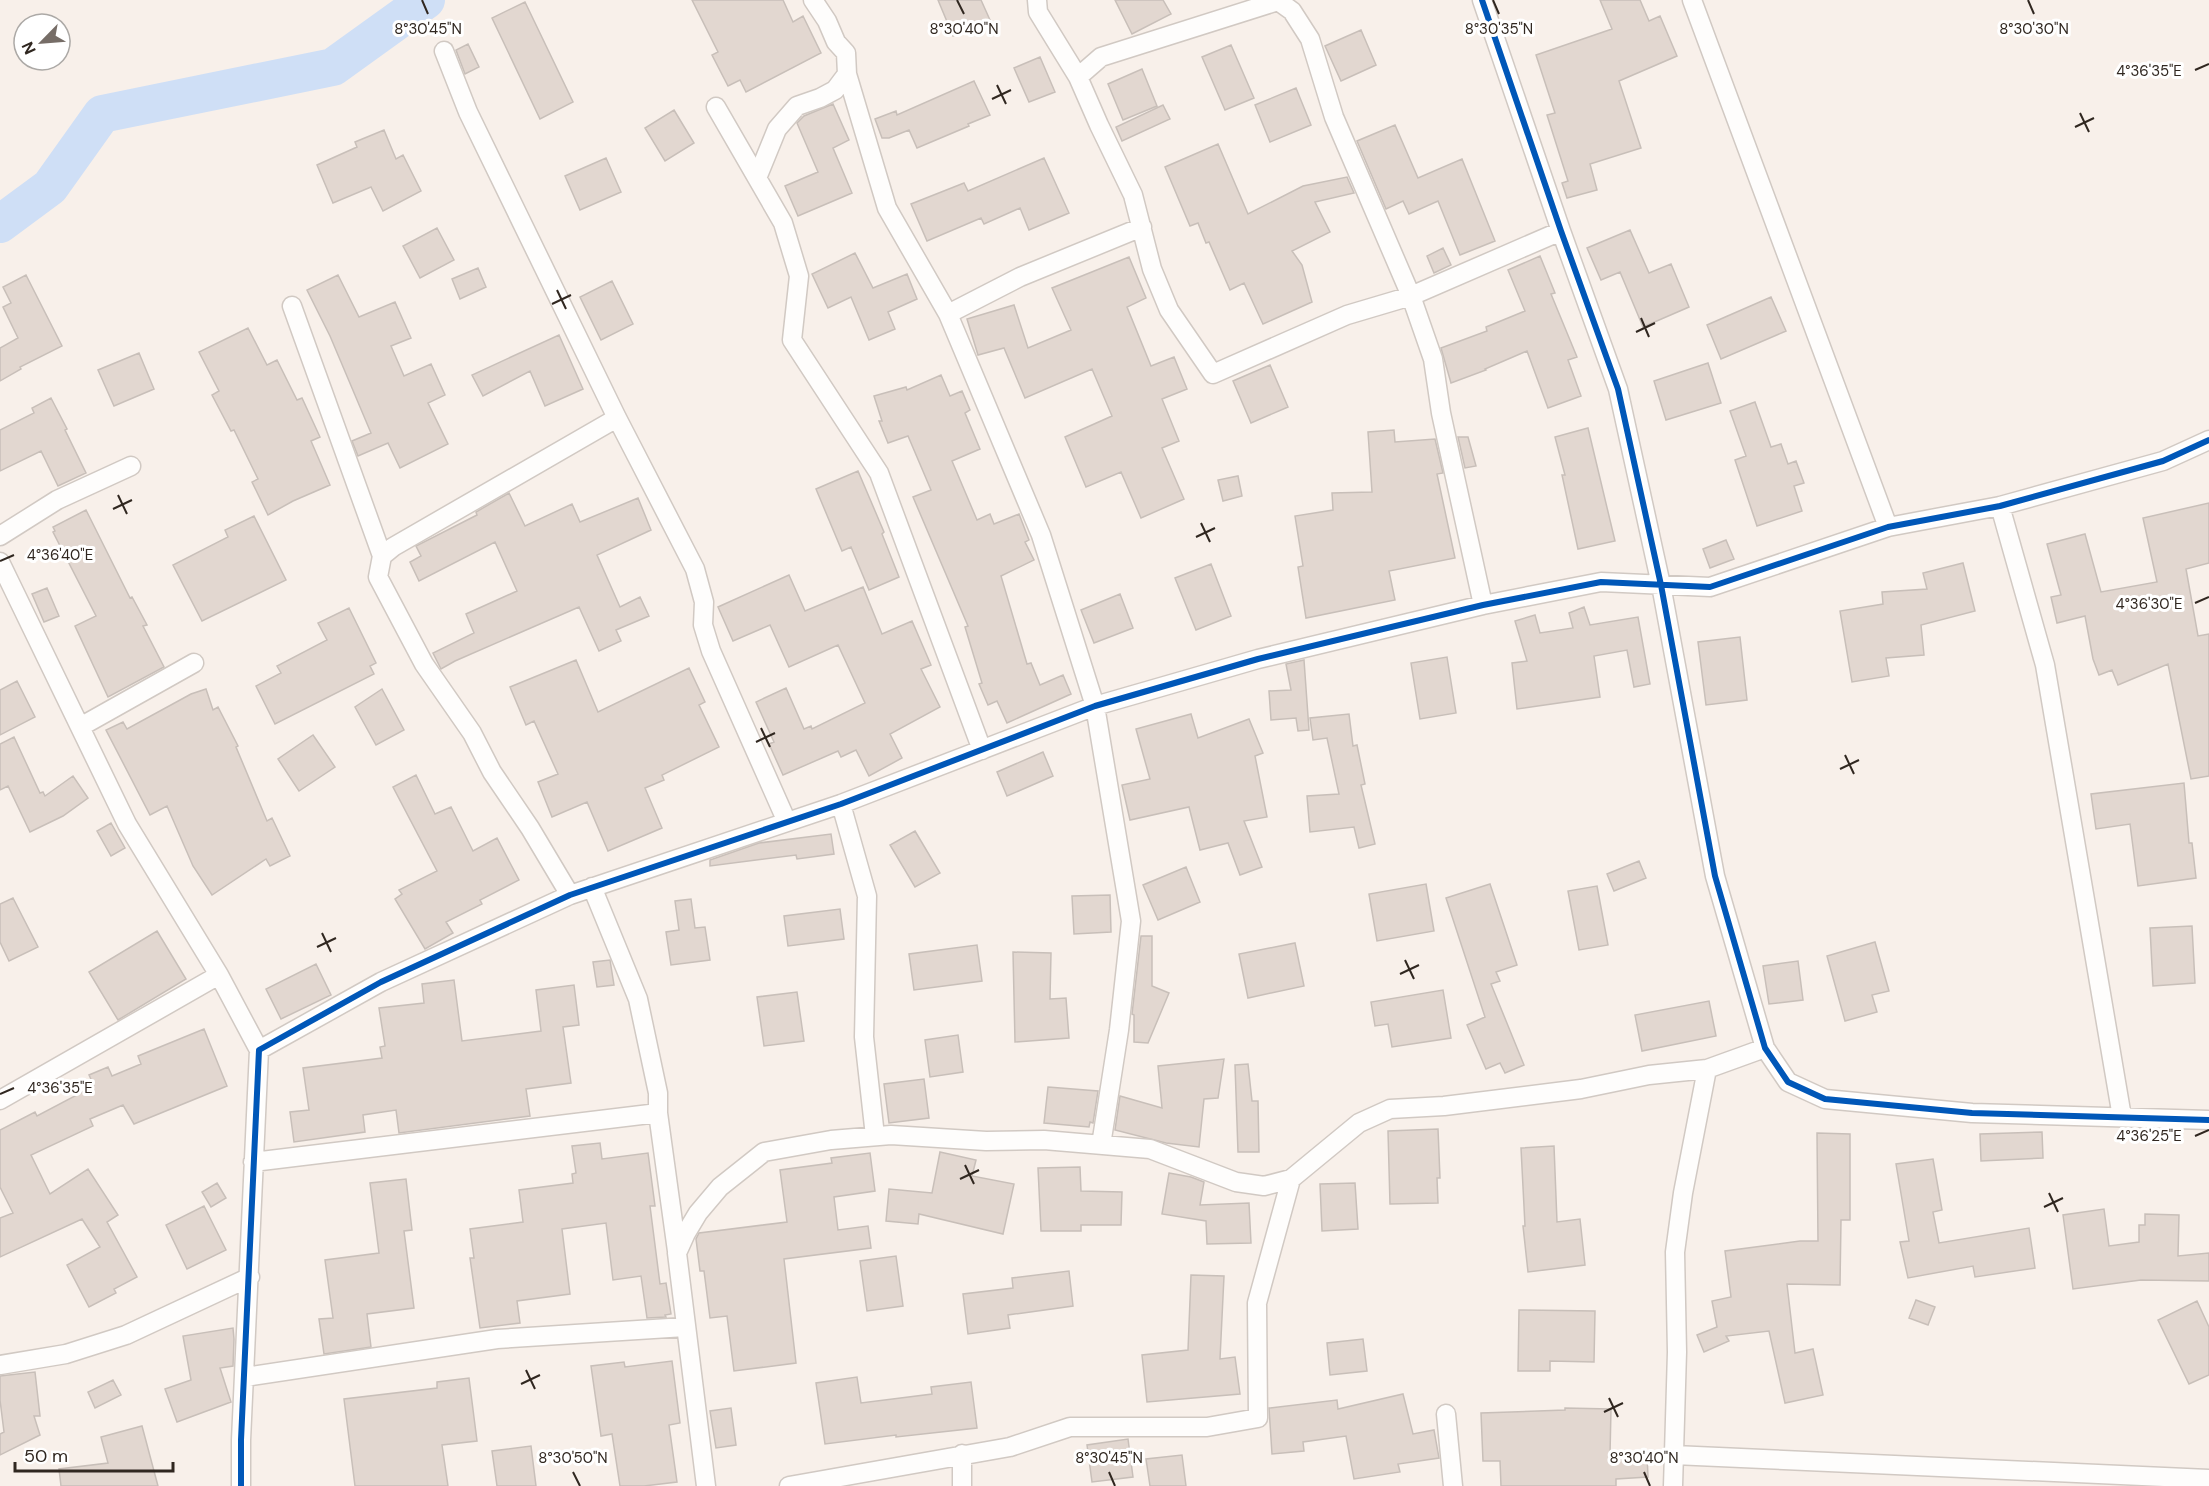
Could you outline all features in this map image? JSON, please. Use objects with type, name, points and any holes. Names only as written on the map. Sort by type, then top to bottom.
[{"type":"street","points":[[813,0],[837,42],[846,53],[847,74],[887,208],[948,314],[1041,535],[1095,706],[1131,921],[1119,1030],[1101,1145]]},
{"type":"street","points":[[1037,0],[1038,12],[1078,77],[1133,195],[1152,269],[1170,310],[1213,374],[1347,315],[1411,296],[1561,231]]},
{"type":"street","points":[[1482,0],[1618,389],[1661,585],[1715,876],[1765,1048],[1788,1082],[1826,1099],[1972,1113],[2209,1120]]},
{"type":"street","points":[[1692,0],[1888,527]]},
{"type":"street","points":[[1078,77],[1101,57],[1278,1],[1293,10],[1310,39],[1334,117],[1411,296],[1433,359],[1441,413],[1482,605]]},
{"type":"street","points":[[444,51],[468,112],[617,418],[695,569],[704,602],[703,625],[711,651],[787,822]]},
{"type":"street","points":[[757,178],[777,129],[797,106],[835,90],[847,74]]},
{"type":"street","points":[[716,107],[783,223],[799,276],[792,340],[879,473],[982,750]]},
{"type":"street","points":[[948,314],[1020,277],[1142,227]]},
{"type":"street","points":[[292,306],[382,556],[378,577],[424,664],[472,733],[492,772],[530,828],[570,896]]},
{"type":"street","points":[[382,556],[393,547],[617,418]]},
{"type":"street","points":[[259,1050],[381,982],[570,896],[841,804],[1095,706],[1257,659],[1482,605],[1601,582],[1710,587],[1888,527],[2000,506],[2163,461],[2209,440]]},
{"type":"street","points":[[0,536],[57,500],[131,466]]},
{"type":"street","points":[[2000,506],[2045,665],[2122,1117]]},
{"type":"street","points":[[0,562],[127,824],[219,975],[259,1050],[241,1486]]},
{"type":"street","points":[[80,726],[194,663]]},
{"type":"street","points":[[841,804],[867,896],[864,1037],[875,1136]]},
{"type":"street","points":[[592,887],[638,999],[658,1093],[658,1113],[706,1486]]},
{"type":"street","points":[[0,1100],[219,975]]},
{"type":"street","points":[[677,1253],[698,1213],[720,1187],[764,1152],[831,1140],[891,1135],[986,1141],[1044,1140],[1150,1149],[1236,1182],[1264,1186],[1291,1179],[1359,1123],[1390,1108],[1444,1106],[1581,1089],[1648,1075],[1707,1069],[1765,1048]]},
{"type":"street","points":[[1673,1486],[1677,1352],[1675,1252],[1683,1193],[1707,1069]]},
{"type":"street","points":[[253,1162],[658,1113]]},
{"type":"street","points":[[789,1486],[1010,1447],[1070,1426],[1207,1427],[1258,1418],[1257,1303],[1291,1179]]},
{"type":"street","points":[[0,1365],[66,1354],[126,1335],[250,1277]]},
{"type":"street","points":[[245,1377],[497,1339],[685,1327]]},
{"type":"street","points":[[1446,1414],[1453,1486]]},
{"type":"street","points":[[962,1454],[962,1486]]},
{"type":"street","points":[[1674,1455],[2209,1479]]},
{"type":"building","points":[[692,0],[783,0],[793,22],[803,16],[821,53],[746,92],[740,80],[728,86],[712,55],[718,52]]},
{"type":"building","points":[[938,0],[981,0],[990,20],[953,36]]},
{"type":"building","points":[[1115,0],[1163,0],[1171,14],[1132,34]]},
{"type":"building","points":[[1600,0],[1640,0],[1649,21],[1660,16],[1677,56],[1619,81],[1641,148],[1590,164],[1597,190],[1567,198],[1562,183],[1568,181],[1547,115],[1555,113],[1536,55],[1612,29]]},
{"type":"building","points":[[525,2],[573,102],[540,119],[492,18]]},
{"type":"building","points":[[1361,30],[1376,65],[1341,81],[1325,46]]},
{"type":"building","points":[[468,44],[479,67],[465,74],[456,50]]},
{"type":"building","points":[[1231,45],[1254,98],[1225,110],[1202,57]]},
{"type":"building","points":[[1040,57],[1055,92],[1029,102],[1014,68]]},
{"type":"building","points":[[1142,69],[1157,106],[1123,120],[1108,84]]},
{"type":"building","points":[[974,81],[990,115],[917,148],[909,130],[889,138],[882,138],[875,119],[896,111],[897,115]]},
{"type":"building","points":[[1296,88],[1311,125],[1270,142],[1255,105]]},
{"type":"building","points":[[833,104],[849,140],[833,148],[852,193],[798,216],[785,186],[818,172],[797,123],[804,116]]},
{"type":"building","points":[[1163,105],[1170,119],[1122,141],[1116,127]]},
{"type":"building","points":[[674,110],[694,143],[665,161],[645,128]]},
{"type":"building","points":[[1395,125],[1418,178],[1462,159],[1495,241],[1460,255],[1438,201],[1409,214],[1403,201],[1386,209],[1357,141]]},
{"type":"building","points":[[384,130],[396,159],[403,155],[421,191],[383,211],[371,187],[333,203],[317,165],[357,147],[355,142]]},
{"type":"building","points":[[1218,144],[1248,214],[1303,186],[1347,177],[1354,193],[1315,202],[1330,232],[1292,251],[1302,265],[1312,302],[1263,324],[1244,283],[1230,290],[1198,223],[1190,226],[1165,167]]},
{"type":"building","points":[[606,158],[621,192],[580,210],[565,176]]},
{"type":"building","points":[[1044,158],[1069,213],[1029,230],[1020,208],[984,224],[981,218],[927,241],[911,204],[964,183],[968,191]]},
{"type":"building","points":[[437,228],[454,260],[420,278],[403,246]]},
{"type":"building","points":[[1630,230],[1649,273],[1671,264],[1689,307],[1643,327],[1620,272],[1601,280],[1587,248]]},
{"type":"building","points":[[1443,248],[1451,265],[1434,273],[1427,256]]},
{"type":"building","points":[[855,253],[873,288],[907,274],[917,299],[888,312],[895,329],[869,340],[851,297],[828,308],[812,274]]},
{"type":"building","points":[[1540,256],[1555,293],[1551,294],[1577,357],[1568,360],[1581,396],[1548,408],[1527,351],[1451,383],[1441,348],[1487,331],[1486,327],[1525,311],[1508,270]]},
{"type":"building","points":[[1129,257],[1146,298],[1127,307],[1151,366],[1174,357],[1187,389],[1162,399],[1179,441],[1162,448],[1184,499],[1141,518],[1121,472],[1086,487],[1065,437],[1112,416],[1092,369],[1025,398],[1004,348],[978,355],[967,319],[1014,305],[1028,348],[1071,330],[1052,288]]},
{"type":"building","points":[[478,268],[486,287],[460,299],[452,279]]},
{"type":"building","points":[[26,275],[62,346],[20,367],[21,369],[0,381],[0,348],[18,338],[3,307],[11,303],[3,287]]},
{"type":"building","points":[[338,275],[359,317],[395,302],[411,338],[391,346],[404,376],[431,364],[445,395],[428,403],[448,444],[400,468],[388,443],[358,456],[352,441],[371,433],[330,336],[307,290]]},
{"type":"building","points":[[612,281],[633,324],[601,340],[580,297]]},
{"type":"building","points":[[1771,297],[1786,331],[1721,359],[1707,325]]},
{"type":"building","points":[[248,328],[267,365],[277,360],[297,400],[302,398],[320,437],[311,441],[330,485],[268,515],[252,482],[258,479],[234,430],[231,431],[212,395],[219,391],[199,352]]},
{"type":"building","points":[[559,335],[583,389],[545,406],[530,371],[483,396],[472,375]]},
{"type":"building","points":[[139,353],[154,389],[114,406],[98,370]]},
{"type":"building","points":[[1708,363],[1721,403],[1666,420],[1654,381]]},
{"type":"building","points":[[1270,365],[1288,407],[1251,423],[1233,381]]},
{"type":"building","points":[[941,375],[950,396],[962,391],[970,410],[965,413],[980,449],[952,461],[977,520],[990,514],[994,524],[1019,514],[1029,540],[1025,542],[1034,560],[1001,576],[1027,664],[1031,663],[1040,685],[1063,675],[1071,694],[1007,723],[997,701],[988,705],[979,684],[982,683],[965,627],[968,626],[913,497],[931,490],[908,436],[888,443],[879,421],[882,421],[874,396],[906,387],[907,390]]},
{"type":"building","points":[[51,398],[86,473],[58,486],[41,451],[0,471],[0,430],[34,413],[32,408]]},
{"type":"building","points":[[1755,402],[1771,447],[1781,444],[1788,464],[1796,461],[1804,483],[1794,486],[1802,511],[1757,526],[1735,460],[1746,456],[1730,411]]},
{"type":"building","points":[[1588,428],[1615,541],[1578,549],[1562,475],[1565,475],[1555,437]]},
{"type":"building","points":[[1394,430],[1395,442],[1435,439],[1443,473],[1437,474],[1455,558],[1389,571],[1395,600],[1306,618],[1298,567],[1303,566],[1295,516],[1333,510],[1332,493],[1372,492],[1368,432]]},
{"type":"building","points":[[1458,437],[1468,437],[1476,466],[1465,468]]},
{"type":"building","points":[[858,471],[884,532],[882,534],[899,577],[869,590],[851,547],[842,551],[816,489]]},
{"type":"building","points":[[1238,476],[1242,496],[1223,501],[1218,480]]},
{"type":"building","points":[[509,493],[525,526],[572,504],[580,522],[638,498],[651,530],[597,555],[620,607],[640,597],[649,616],[616,630],[621,641],[599,651],[579,607],[441,669],[433,653],[474,633],[466,614],[517,591],[495,542],[419,581],[410,562],[421,556],[416,546],[477,515],[476,512]]},
{"type":"building","points":[[2209,503],[2209,563],[2186,569],[2198,636],[2209,634],[2209,776],[2191,779],[2168,664],[2118,685],[2112,670],[2099,675],[2093,659],[2085,616],[2057,623],[2051,597],[2061,595],[2047,544],[2085,534],[2101,592],[2157,582],[2143,518]]},
{"type":"building","points":[[86,510],[130,598],[132,597],[147,625],[143,626],[164,667],[108,697],[75,626],[96,616],[53,532],[55,531],[53,527]]},
{"type":"building","points":[[254,516],[286,580],[202,621],[173,565],[228,537],[225,530]]},
{"type":"building","points":[[1726,540],[1734,559],[1710,568],[1703,549]]},
{"type":"building","points":[[1963,563],[1975,611],[1921,625],[1924,655],[1886,658],[1889,676],[1852,682],[1840,611],[1883,604],[1882,592],[1927,589],[1923,573]]},
{"type":"building","points":[[1211,564],[1231,616],[1196,630],[1175,578]]},
{"type":"building","points":[[789,575],[805,611],[863,587],[882,634],[912,621],[931,665],[921,669],[940,707],[890,734],[902,758],[869,776],[856,750],[841,757],[838,751],[783,775],[769,744],[774,742],[756,702],[786,688],[804,729],[811,726],[812,729],[865,703],[838,645],[789,667],[770,625],[733,641],[718,607]]},
{"type":"building","points":[[47,588],[59,616],[44,622],[32,594]]},
{"type":"building","points":[[1120,594],[1133,628],[1094,643],[1081,610]]},
{"type":"building","points":[[1584,607],[1590,625],[1638,617],[1650,684],[1634,687],[1627,650],[1594,656],[1600,697],[1517,709],[1512,663],[1527,661],[1515,621],[1535,615],[1540,633],[1573,628],[1569,613]]},
{"type":"building","points":[[349,608],[376,663],[370,666],[374,674],[275,724],[256,686],[281,673],[277,666],[327,640],[318,623]]},
{"type":"building","points":[[1740,637],[1747,700],[1706,705],[1698,642]]},
{"type":"building","points":[[1447,657],[1456,713],[1420,719],[1411,663]]},
{"type":"building","points":[[576,660],[598,712],[689,668],[705,702],[699,705],[719,747],[662,775],[664,780],[645,788],[662,828],[608,851],[587,802],[552,817],[538,782],[558,774],[534,721],[526,725],[510,687]]},
{"type":"building","points":[[1304,660],[1309,730],[1298,731],[1296,718],[1271,720],[1269,691],[1291,690],[1286,664]]},
{"type":"building","points":[[17,681],[35,717],[0,735],[0,690]]},
{"type":"building","points":[[206,689],[213,710],[218,707],[238,746],[236,747],[267,821],[272,818],[290,856],[270,866],[266,859],[212,895],[193,866],[167,806],[150,815],[106,730],[123,722],[127,729],[191,694]]},
{"type":"building","points":[[382,689],[404,730],[376,745],[355,707]]},
{"type":"building","points":[[1191,714],[1198,738],[1249,719],[1263,753],[1255,756],[1267,817],[1244,821],[1262,867],[1240,875],[1228,843],[1200,850],[1189,807],[1130,820],[1122,785],[1150,779],[1136,729]]},
{"type":"building","points":[[1349,714],[1353,746],[1357,745],[1365,784],[1361,785],[1375,844],[1359,848],[1354,827],[1310,832],[1307,796],[1339,794],[1327,738],[1313,740],[1310,718]]},
{"type":"building","points":[[313,735],[335,767],[299,791],[278,759]]},
{"type":"building","points":[[14,737],[40,793],[43,792],[45,796],[73,776],[88,798],[63,816],[30,832],[8,786],[0,790],[0,744]]},
{"type":"building","points":[[1043,752],[1053,776],[1007,796],[997,772]]},
{"type":"building","points":[[416,775],[435,814],[451,807],[473,851],[497,838],[519,880],[480,900],[482,904],[446,922],[453,933],[425,949],[395,899],[402,894],[399,890],[437,871],[393,787]]},
{"type":"building","points":[[2184,783],[2189,843],[2192,843],[2196,878],[2138,886],[2130,824],[2096,829],[2091,794]]},
{"type":"building","points":[[111,823],[125,848],[111,856],[97,831]]},
{"type":"building","points":[[915,831],[940,873],[915,887],[890,845]]},
{"type":"building","points":[[831,834],[834,854],[797,859],[796,855],[710,866],[710,860],[759,843]]},
{"type":"building","points":[[1639,861],[1646,878],[1614,891],[1607,874]]},
{"type":"building","points":[[1186,867],[1200,902],[1158,920],[1143,885]]},
{"type":"building","points":[[1426,884],[1434,931],[1377,941],[1369,894]]},
{"type":"building","points":[[1490,884],[1517,965],[1496,972],[1500,981],[1491,984],[1524,1065],[1505,1073],[1500,1063],[1486,1069],[1467,1025],[1485,1017],[1446,898]]},
{"type":"building","points":[[1597,886],[1608,945],[1579,950],[1568,891]]},
{"type":"building","points":[[1110,895],[1111,932],[1074,934],[1072,896]]},
{"type":"building","points":[[13,898],[38,947],[9,961],[0,942],[0,904]]},
{"type":"building","points":[[691,899],[695,928],[705,927],[710,960],[671,965],[666,932],[679,930],[675,901]]},
{"type":"building","points":[[840,909],[844,939],[788,946],[784,916]]},
{"type":"building","points":[[2192,926],[2195,983],[2153,986],[2150,928]]},
{"type":"building","points":[[157,931],[186,979],[118,1020],[89,972]]},
{"type":"building","points":[[1141,936],[1152,936],[1152,986],[1169,993],[1148,1043],[1134,1042],[1134,1015],[1132,1014]]},
{"type":"building","points":[[1875,942],[1889,991],[1872,995],[1877,1012],[1845,1021],[1827,956]]},
{"type":"building","points":[[1295,943],[1304,986],[1248,998],[1239,954]]},
{"type":"building","points":[[977,945],[982,981],[914,990],[909,954]]},
{"type":"building","points":[[1013,952],[1051,953],[1050,999],[1066,998],[1069,1038],[1015,1042]]},
{"type":"building","points":[[610,960],[614,985],[597,987],[593,962]]},
{"type":"building","points":[[1798,961],[1803,1000],[1769,1004],[1763,966]]},
{"type":"building","points":[[316,964],[331,995],[281,1019],[266,989]]},
{"type":"building","points":[[454,980],[462,1041],[541,1031],[536,990],[574,985],[579,1025],[563,1027],[571,1083],[526,1089],[530,1116],[399,1133],[396,1110],[363,1115],[365,1132],[294,1142],[290,1112],[309,1110],[303,1068],[382,1058],[380,1047],[385,1046],[379,1008],[424,1003],[422,984]]},
{"type":"building","points":[[1443,990],[1451,1038],[1392,1047],[1388,1024],[1375,1026],[1371,1002]]},
{"type":"building","points":[[797,992],[804,1041],[764,1046],[757,997]]},
{"type":"building","points":[[1709,1001],[1716,1036],[1642,1051],[1635,1015]]},
{"type":"building","points":[[204,1029],[227,1086],[134,1124],[123,1105],[90,1119],[93,1126],[31,1155],[50,1194],[88,1169],[118,1215],[107,1222],[137,1277],[114,1289],[116,1293],[89,1307],[67,1265],[100,1247],[82,1219],[0,1257],[0,1218],[13,1213],[0,1187],[0,1130],[35,1112],[37,1116],[94,1086],[89,1075],[108,1067],[112,1076],[141,1064],[138,1056]]},
{"type":"building","points":[[958,1035],[963,1072],[930,1077],[925,1040]]},
{"type":"building","points":[[1224,1059],[1218,1098],[1204,1099],[1199,1147],[1166,1143],[1115,1130],[1120,1096],[1162,1108],[1158,1066]]},
{"type":"building","points":[[1248,1064],[1252,1101],[1258,1101],[1259,1152],[1238,1152],[1235,1065]]},
{"type":"building","points":[[924,1079],[929,1118],[889,1123],[884,1084]]},
{"type":"building","points":[[1048,1087],[1098,1091],[1093,1123],[1090,1122],[1089,1127],[1044,1123]]},
{"type":"building","points":[[1438,1129],[1440,1178],[1437,1178],[1438,1203],[1390,1204],[1388,1131]]},
{"type":"building","points":[[2042,1132],[2043,1158],[1981,1161],[1980,1134]]},
{"type":"building","points":[[1817,1133],[1850,1134],[1850,1220],[1841,1220],[1840,1285],[1787,1284],[1795,1353],[1813,1349],[1823,1395],[1785,1403],[1769,1331],[1726,1336],[1729,1341],[1704,1352],[1697,1335],[1717,1327],[1712,1301],[1731,1297],[1725,1251],[1800,1241],[1818,1241]]},
{"type":"building","points":[[600,1143],[602,1159],[648,1153],[655,1206],[650,1206],[660,1284],[666,1283],[671,1314],[665,1315],[666,1317],[647,1318],[641,1276],[613,1280],[606,1223],[562,1229],[570,1294],[517,1301],[520,1323],[480,1328],[470,1258],[474,1258],[470,1229],[523,1222],[519,1190],[573,1183],[572,1174],[576,1173],[572,1146]]},
{"type":"building","points":[[1554,1146],[1557,1222],[1580,1219],[1585,1265],[1528,1272],[1523,1226],[1525,1226],[1521,1148]]},
{"type":"building","points":[[940,1152],[976,1160],[972,1176],[1014,1184],[1003,1234],[919,1214],[918,1224],[886,1221],[889,1189],[932,1193]]},
{"type":"building","points":[[870,1153],[875,1191],[834,1197],[838,1230],[868,1226],[871,1248],[784,1259],[796,1363],[734,1371],[727,1316],[710,1318],[704,1271],[700,1271],[696,1239],[699,1233],[787,1222],[780,1170],[832,1163],[831,1158]]},
{"type":"building","points":[[1933,1159],[1942,1210],[1933,1212],[1939,1243],[2029,1228],[2035,1268],[1975,1277],[1973,1266],[1908,1278],[1900,1242],[1909,1241],[1896,1164]]},
{"type":"building","points":[[1080,1167],[1081,1191],[1122,1192],[1121,1225],[1081,1225],[1081,1231],[1041,1231],[1038,1168]]},
{"type":"building","points":[[1169,1173],[1204,1182],[1200,1205],[1249,1203],[1251,1243],[1207,1244],[1206,1221],[1162,1214]]},
{"type":"building","points":[[406,1179],[412,1230],[404,1231],[414,1308],[367,1314],[371,1347],[324,1354],[319,1319],[333,1318],[325,1260],[379,1253],[370,1183]]},
{"type":"building","points":[[217,1183],[226,1198],[211,1207],[202,1192]]},
{"type":"building","points":[[1355,1183],[1358,1229],[1322,1231],[1320,1184]]},
{"type":"building","points":[[204,1206],[226,1250],[187,1269],[166,1225]]},
{"type":"building","points":[[2104,1209],[2109,1246],[2139,1242],[2139,1225],[2145,1225],[2145,1214],[2179,1215],[2178,1256],[2209,1253],[2209,1281],[2141,1280],[2073,1289],[2063,1215]]},
{"type":"building","points":[[896,1256],[903,1306],[867,1311],[860,1261]]},
{"type":"building","points":[[1069,1271],[1073,1306],[1008,1315],[1010,1328],[968,1334],[963,1294],[1013,1288],[1012,1278]]},
{"type":"building","points":[[1191,1275],[1224,1276],[1220,1359],[1235,1357],[1240,1394],[1147,1402],[1142,1355],[1188,1350]]},
{"type":"building","points":[[1916,1300],[1935,1307],[1928,1325],[1909,1318]]},
{"type":"building","points":[[2197,1301],[2209,1327],[2209,1375],[2189,1384],[2158,1320]]},
{"type":"building","points":[[1519,1310],[1595,1311],[1594,1362],[1550,1361],[1550,1371],[1518,1371]]},
{"type":"building","points":[[233,1328],[233,1366],[220,1368],[231,1402],[177,1422],[165,1389],[191,1380],[183,1336]]},
{"type":"building","points":[[1363,1339],[1367,1371],[1330,1375],[1327,1343]]},
{"type":"building","points":[[672,1361],[680,1423],[669,1425],[677,1482],[620,1486],[612,1434],[601,1436],[591,1366],[624,1362],[625,1367]]},
{"type":"building","points":[[35,1372],[40,1416],[34,1416],[40,1435],[0,1455],[0,1434],[4,1432],[0,1376]]},
{"type":"building","points":[[857,1377],[861,1403],[932,1394],[931,1387],[971,1382],[977,1428],[825,1444],[816,1383]]},
{"type":"building","points":[[469,1378],[477,1441],[442,1445],[448,1486],[355,1486],[344,1399],[437,1388],[437,1382]]},
{"type":"building","points":[[113,1380],[121,1395],[95,1408],[88,1392]]},
{"type":"building","points":[[1403,1394],[1413,1434],[1434,1430],[1439,1458],[1398,1464],[1400,1472],[1354,1479],[1346,1436],[1303,1442],[1304,1451],[1272,1454],[1269,1408],[1337,1400],[1338,1409]]},
{"type":"building","points":[[731,1408],[736,1445],[716,1448],[710,1411]]},
{"type":"building","points":[[1565,1408],[1611,1409],[1610,1455],[1647,1454],[1648,1477],[1616,1479],[1616,1486],[1501,1486],[1500,1461],[1483,1461],[1481,1413],[1565,1410]]},
{"type":"building","points":[[142,1426],[158,1486],[61,1486],[59,1469],[108,1463],[101,1437]]},
{"type":"building","points":[[1128,1439],[1133,1477],[1092,1482],[1087,1445]]},
{"type":"building","points":[[531,1446],[536,1486],[497,1486],[492,1451]]},
{"type":"building","points":[[1182,1455],[1186,1486],[1150,1486],[1146,1459]]},
{"type":"waterway","points":[[0,224],[50,187],[102,114],[333,67],[426,0]]},
{"type":"cycle path","points":[[1482,0],[1618,389],[1661,585],[1715,876],[1765,1048],[1788,1082],[1825,1099],[1972,1113],[2209,1120]]},
{"type":"cycle path","points":[[241,1486],[241,1440],[259,1050],[381,982],[570,895],[841,804],[1095,706],[1258,659],[1483,605],[1601,582],[1710,587],[1888,527],[2000,506],[2163,461],[2209,440]]}]
